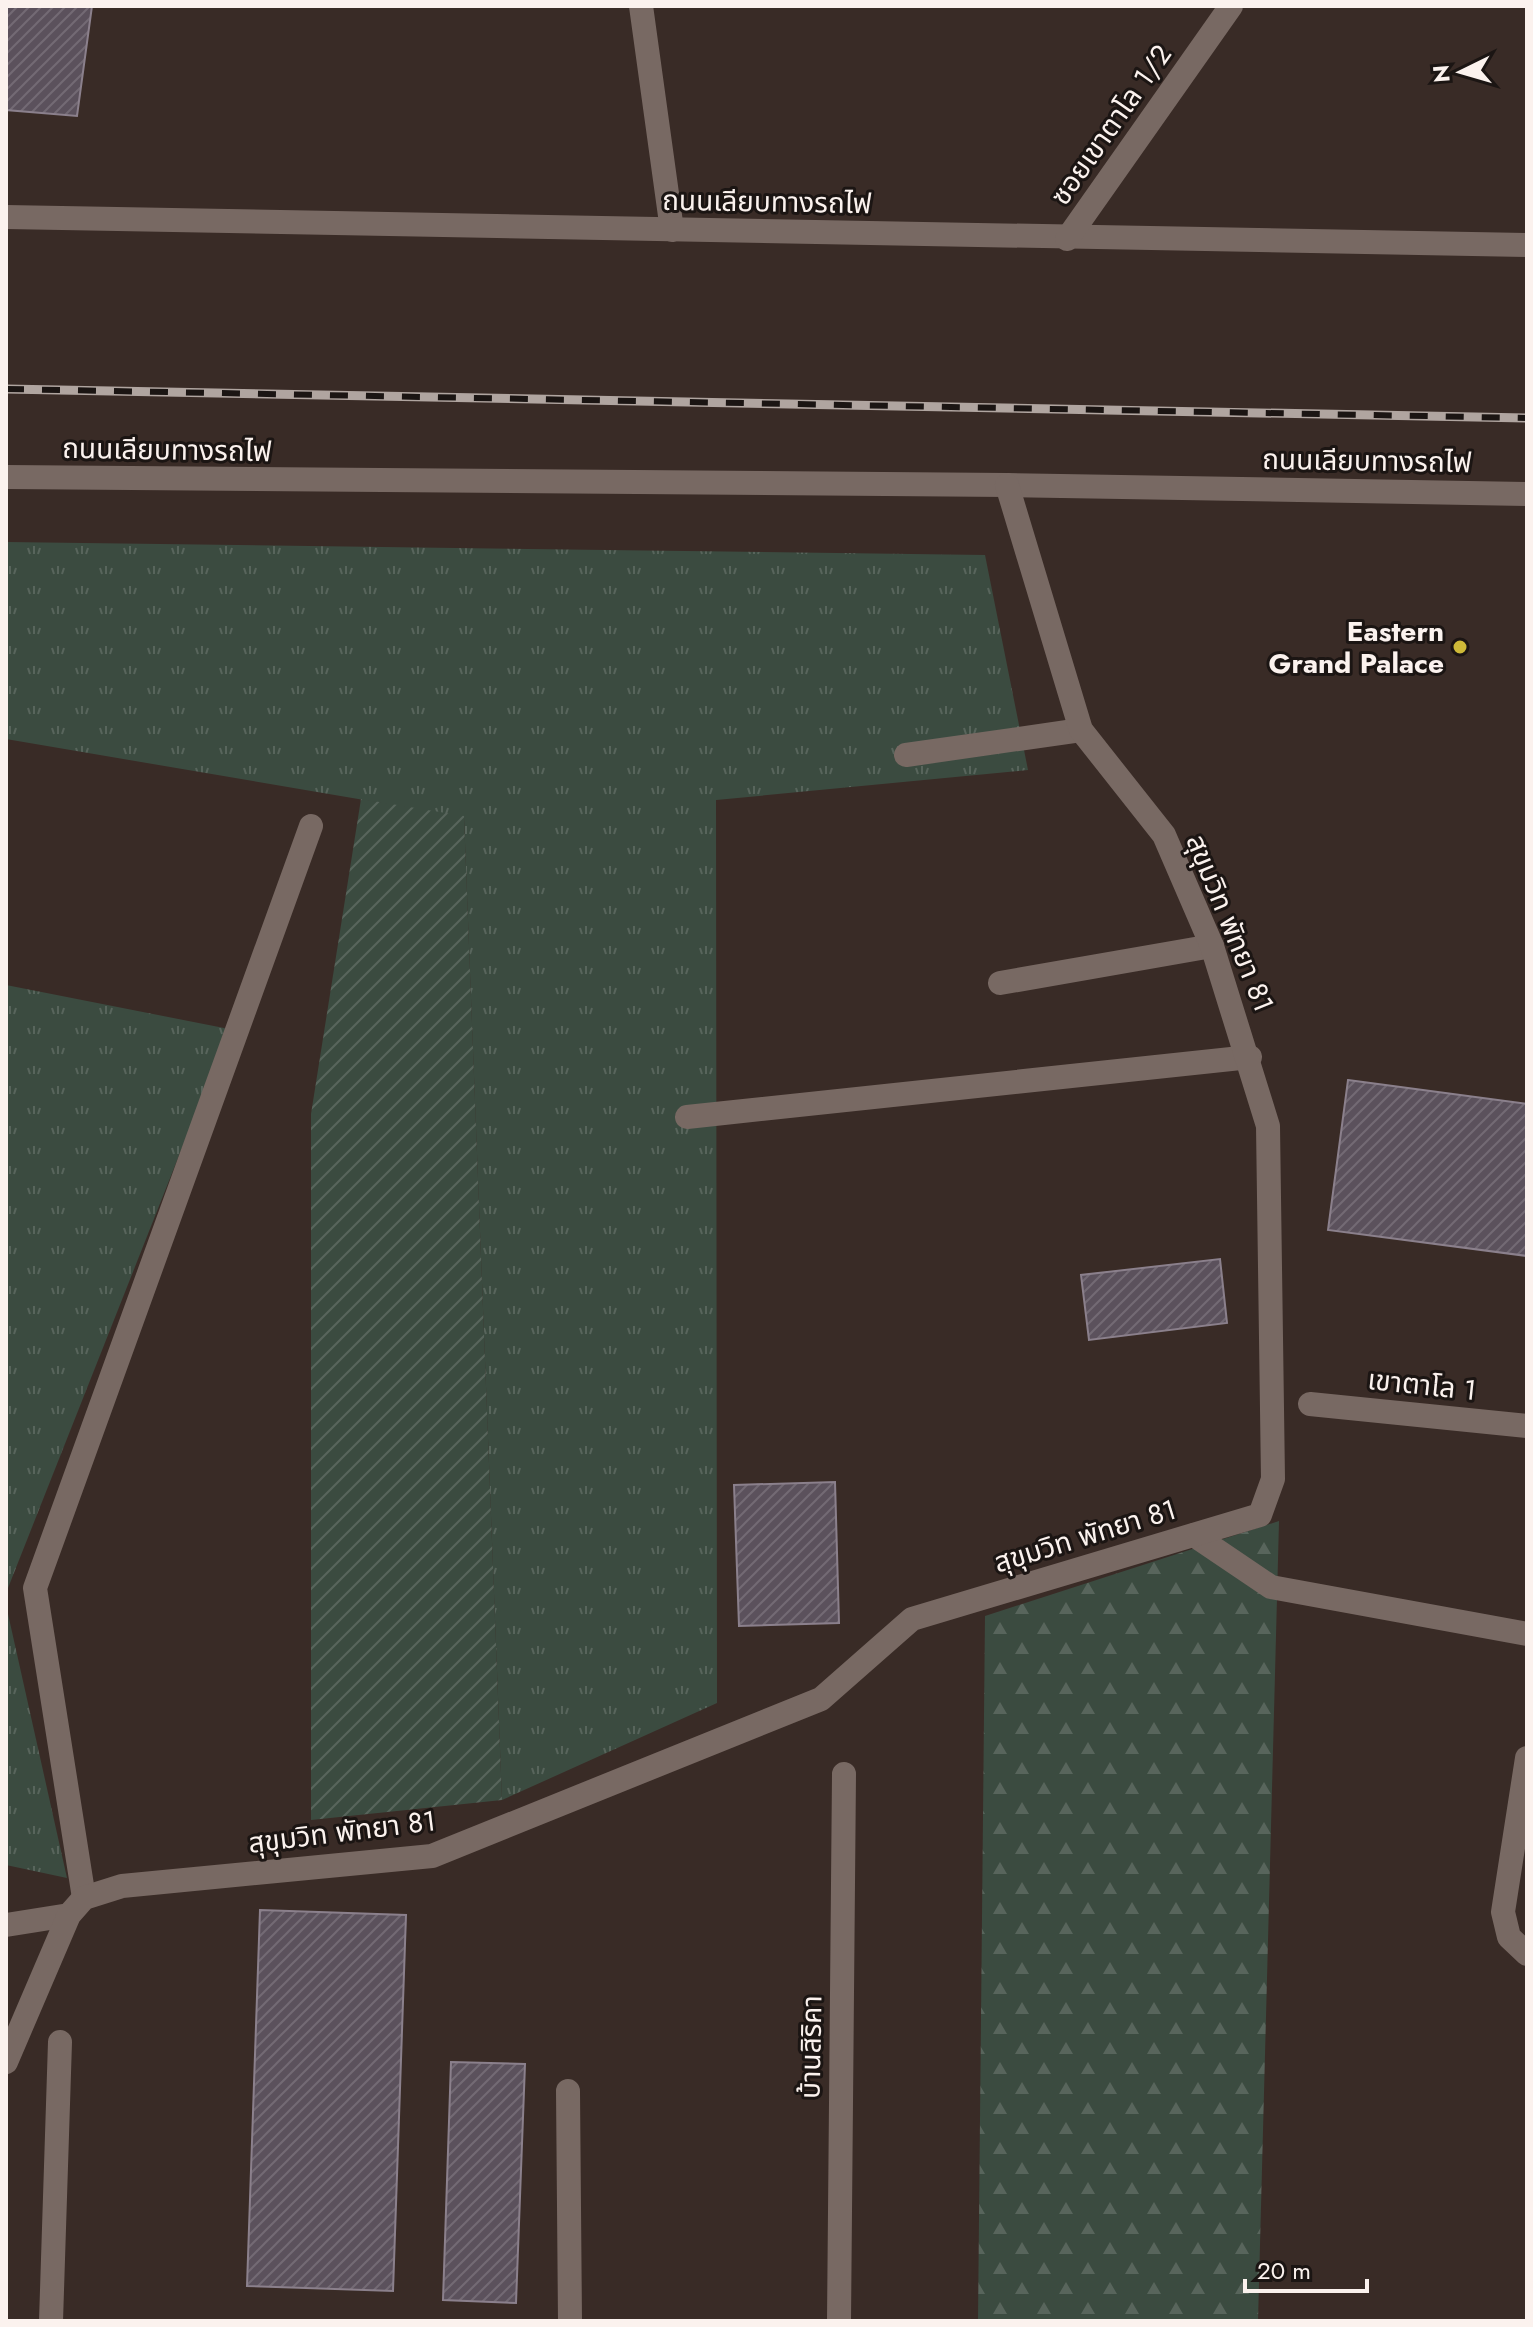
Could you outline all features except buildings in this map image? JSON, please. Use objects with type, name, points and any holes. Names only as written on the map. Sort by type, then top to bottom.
[{"type":"street","points":[[641,6],[672,230]]},
{"type":"street","name":"ซอยเขาตาโล 1/2","points":[[1067,239],[1231,6]]},
{"type":"street","name":"ถนนเลียบทางรถไฟ","points":[[6,217],[1067,239],[1527,245]]},
{"type":"street","name":"ถนนเลียบทางรถไฟ","points":[[6,477],[1007,485],[1527,494]]},
{"type":"street","name":"สุขุมวิท พัทยา 81","points":[[6,1925],[77,1907],[122,1886],[432,1856],[821,1699],[912,1619],[1260,1515],[1273,1479],[1268,1126],[1250,1057],[1212,946],[1164,835],[1081,730],[1007,485]]},
{"type":"street","points":[[906,755],[1081,730]]},
{"type":"street","points":[[6,2062],[77,1907],[35,1588],[311,826]]},
{"type":"street","points":[[1000,983],[1212,946]]},
{"type":"street","points":[[687,1117],[1250,1057]]},
{"type":"street","name":"เขาตาโล 1","points":[[1310,1404],[1527,1426]]},
{"type":"street","points":[[1194,1535],[1271,1587],[1527,1634]]},
{"type":"street","points":[[1527,1758],[1503,1912],[1509,1937],[1527,1954]]},
{"type":"street","name":"บ้านสิริคา","points":[[839,2321],[844,1774]]},
{"type":"street","points":[[51,2321],[60,2042]]},
{"type":"street","points":[[568,2091],[570,2321]]},
{"type":"green space","points":[[6,542],[985,555],[1028,770],[716,800],[717,1703],[502,1800],[464,817],[6,739]]},
{"type":"green space","points":[[361,799],[464,816],[502,1800],[311,1820],[311,1114]]},
{"type":"green space","points":[[6,985],[229,1029],[6,1593]]},
{"type":"green space","points":[[1279,1521],[1258,2321],[978,2321],[985,1616]]},
{"type":"green space","points":[[6,1605],[67,1878],[6,1865]]},
{"type":"railway","points":[[6,389],[1527,418]]},
{"type":"place","name":"Eastern Grand Palace","points":[[1460,647]]}]
